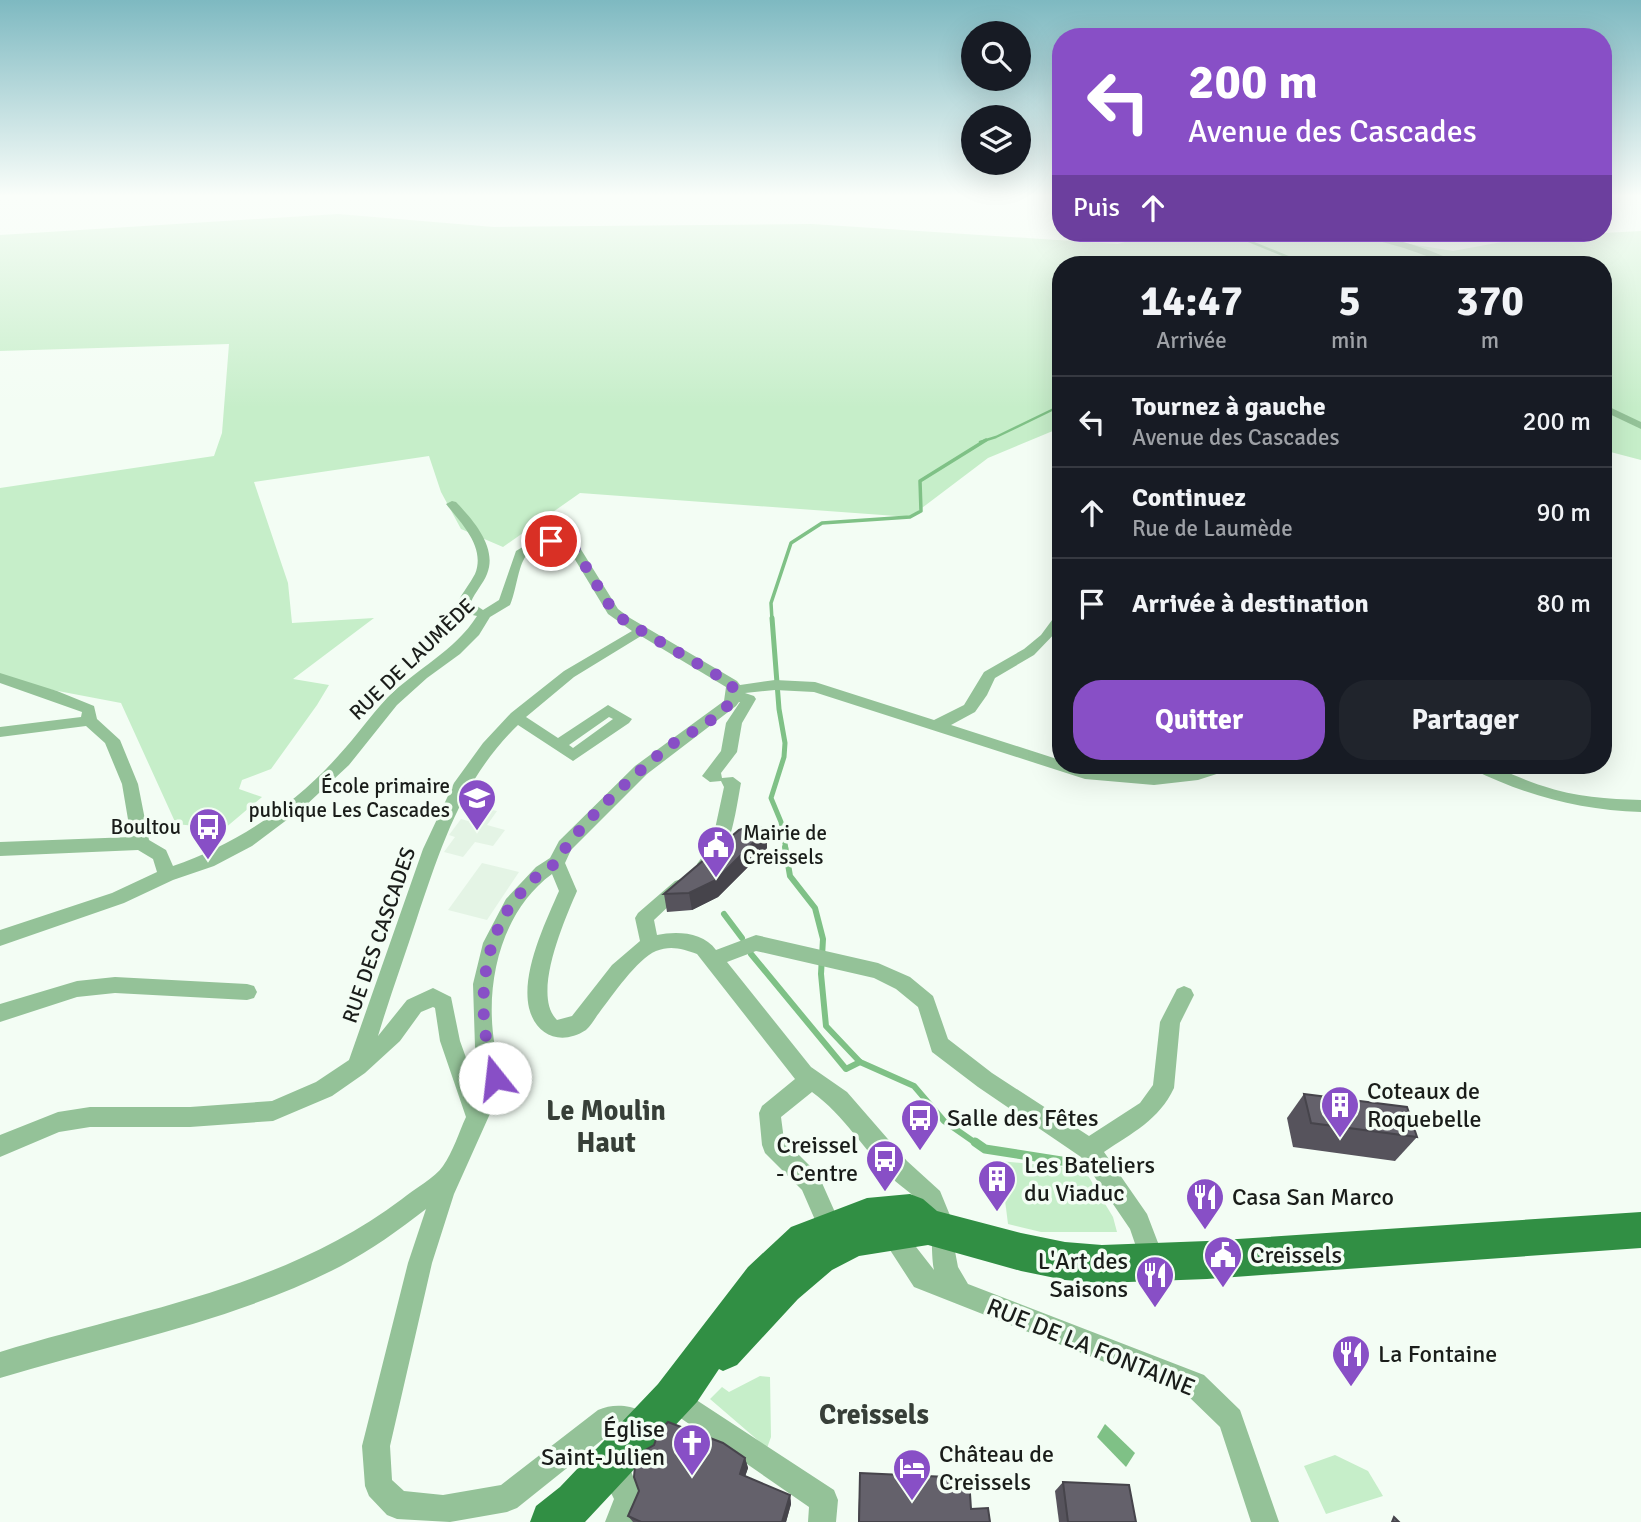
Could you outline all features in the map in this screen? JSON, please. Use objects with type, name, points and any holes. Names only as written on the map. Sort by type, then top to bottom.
[{"type":"main road","points":[[860,1233],[867,1216],[910,1212],[936,1228],[1021,1252],[1065,1261],[1102,1264],[1641,1230]]},
{"type":"main road","points":[[552,1522],[575,1502],[673,1398],[726,1349],[780,1291],[816,1258],[860,1233],[914,1232],[936,1228]]},
{"type":"street","points":[[1612,412],[1641,426]]},
{"type":"street","points":[[452,504],[472,526],[483,557],[483,570],[464,603],[473,611],[485,614]]},
{"type":"street","name":"RUE DE LAUMÈDE","points":[[0,938],[118,898],[167,875],[208,861],[246,841],[308,796],[343,761],[392,702],[422,675],[455,651],[474,632],[485,614],[507,598],[523,550],[537,543],[551,541],[573,546],[613,611],[637,633]]},
{"type":"street","points":[[934,725],[969,711],[979,699],[989,675],[1024,657],[1042,643],[1052,630]]},
{"type":"street","points":[[637,633],[723,678],[735,693],[749,699],[734,723],[729,752],[710,776],[733,783],[720,845],[712,858],[645,919],[650,944]]},
{"type":"street","name":"RUE DES CASCADES","points":[[358,1066],[420,881],[455,798],[470,770],[516,717],[550,688],[637,633]]},
{"type":"street","points":[[0,678],[89,709],[89,721]]},
{"type":"street","points":[[475,1115],[495,1078],[485,1047],[483,984],[492,943],[512,904],[542,872],[556,863],[565,846],[641,770],[666,749],[721,712],[735,693],[780,685],[815,688],[1052,763]]},
{"type":"street","points":[[516,717],[557,746]]},
{"type":"street","points":[[0,732],[89,721],[111,740],[130,784],[141,844]]},
{"type":"street","points":[[1096,774],[1154,779],[1198,774]]},
{"type":"street","points":[[1498,774],[1544,795],[1573,801],[1641,806]]},
{"type":"street","points":[[0,849],[141,844],[160,855],[167,875]]},
{"type":"street","points":[[556,863],[568,891],[549,935],[539,979],[538,1004],[542,1019],[550,1027],[559,1030],[579,1023],[619,971],[650,944],[665,940],[691,942],[704,948],[810,1080],[839,1099],[899,1169],[932,1199],[936,1228]]},
{"type":"street","points":[[715,959],[756,943],[878,971],[903,983],[926,1002],[939,1045],[985,1080],[1089,1149],[1139,1222],[1153,1261]]},
{"type":"street","points":[[0,1013],[76,989],[116,985],[247,992]]},
{"type":"street","points":[[1089,1149],[1148,1110],[1163,1088],[1170,1022],[1184,995]]},
{"type":"street","points":[[0,1146],[58,1122],[90,1117],[190,1117],[273,1111],[324,1089],[358,1066],[393,1035],[414,1006],[433,997],[444,1003],[450,1041],[477,1119],[450,1176],[420,1263],[376,1446],[379,1486],[397,1505],[443,1509],[507,1498],[607,1419],[628,1419],[645,1429]]},
{"type":"street","name":"RUE DE LA FONTAINE","points":[[810,1080],[770,1113],[773,1145],[860,1233],[923,1278],[1195,1384],[1231,1419],[1265,1522]]},
{"type":"street","points":[[0,1365],[250,1292],[316,1266],[403,1213],[450,1176]]},
{"type":"street","name":"RUE DE LA FONTAINE","points":[[936,1228],[946,1270],[960,1293]]},
{"type":"street","points":[[673,1398],[824,1500],[822,1522]]},
{"type":"street","points":[[608,1468],[619,1476],[628,1499],[619,1522]]},
{"type":"shaded area","points":[[0,266],[1052,266],[1052,431],[988,458],[910,517],[580,493],[503,547],[461,529],[441,492],[429,456],[254,482],[288,583],[292,623],[374,618],[293,679],[329,685],[271,769],[242,780],[239,789],[262,797],[224,829],[176,824],[121,703],[0,680],[0,488],[214,456],[222,433],[229,344],[0,351]]},
{"type":"shaded area","points":[[1612,266],[1641,266],[1641,460],[1612,452]]},
{"type":"shaded area","name":"École primaire publique Les Cascades","points":[[478,807],[497,811],[487,825],[505,830],[493,846],[475,842],[463,857],[444,852],[455,837],[449,835],[461,819],[468,821]]},
{"type":"shaded area","points":[[482,863],[519,872],[487,920],[448,910]]},
{"type":"shaded area","points":[[1000,1161],[1084,1169],[1113,1217],[1117,1232],[1041,1232],[1008,1224]]},
{"type":"shaded area","points":[[760,1376],[770,1377],[771,1437],[767,1448],[710,1399],[722,1387],[729,1392]]},
{"type":"shaded area","points":[[1105,1424],[1135,1453],[1126,1467],[1097,1437]]},
{"type":"shaded area","points":[[1335,1455],[1368,1471],[1383,1496],[1326,1514],[1304,1466]]},
{"type":"building","points":[[755,825],[766,830],[716,880],[689,893],[664,894],[739,830]]},
{"type":"building","points":[[1304,1094],[1407,1107],[1417,1137],[1311,1123]]},
{"type":"building","name":"Église Saint-Julien","points":[[668,1422],[723,1443],[745,1458],[740,1474],[790,1495],[782,1522],[641,1522],[628,1516],[639,1491],[634,1477],[635,1466],[642,1452],[654,1445],[659,1431]]},
{"type":"building","name":"Château de Creissels","points":[[860,1473],[969,1478],[971,1509],[988,1508],[990,1522],[859,1522]]},
{"type":"building","name":"Château de Creissels","points":[[1063,1482],[1129,1485],[1136,1522],[1068,1522]]},
{"type":"waterway","points":[[986,440],[1052,410]]},
{"type":"waterway","points":[[772,620],[771,603],[791,543],[822,523],[910,517],[921,511],[920,481],[986,440]]},
{"type":"waterway","points":[[980,442],[986,440]]},
{"type":"waterway","points":[[772,618],[779,709],[785,743],[784,757],[771,798],[781,822],[786,849]]},
{"type":"waterway","points":[[785,847],[790,876],[815,908],[823,939],[821,974],[826,1026],[860,1062]]},
{"type":"waterway","points":[[724,914],[742,938]]},
{"type":"waterway","points":[[751,954],[846,1069],[860,1062]]},
{"type":"waterway","points":[[860,1062],[914,1086],[944,1121],[977,1144]]},
{"type":"waterway","points":[[975,1142],[985,1149],[1087,1165],[1091,1170]]},
{"type":"place","name":"École primaire publique Les Cascades","points":[[477,832]]},
{"type":"place","name":"Boultou","points":[[208,861]]},
{"type":"place","name":"Mairie de Creissels","points":[[716,879]]},
{"type":"place","name":"Coteaux de Roquebelle","points":[[1340,1139]]},
{"type":"place","name":"Salle des Fêtes","points":[[920,1152]]},
{"type":"place","name":"Creissel - Centre","points":[[885,1193]]},
{"type":"place","name":"Les Bateliers du Viaduc","points":[[997,1213]]},
{"type":"place","name":"Casa San Marco","points":[[1205,1231]]},
{"type":"place","name":"Creissels","points":[[1223,1289]]},
{"type":"place","name":"L'Art des Saisons","points":[[1155,1309]]},
{"type":"place","name":"La Fontaine","points":[[1351,1388]]},
{"type":"place","name":"Église Saint-Julien","points":[[692,1477]]},
{"type":"place","name":"Château de Creissels","points":[[912,1502]]},
{"type":"district","name":"Le Moulin Haut","points":[[606,1127]]},
{"type":"district","name":"Creissels","points":[[874,1415]]},
{"type":"route","points":[[495,1078],[485,1047],[483,984],[492,943],[512,904],[542,872],[556,863],[565,846],[641,770],[666,749],[731,704],[735,690],[732,684],[639,632],[625,621],[613,611],[573,546],[551,541]]}]
